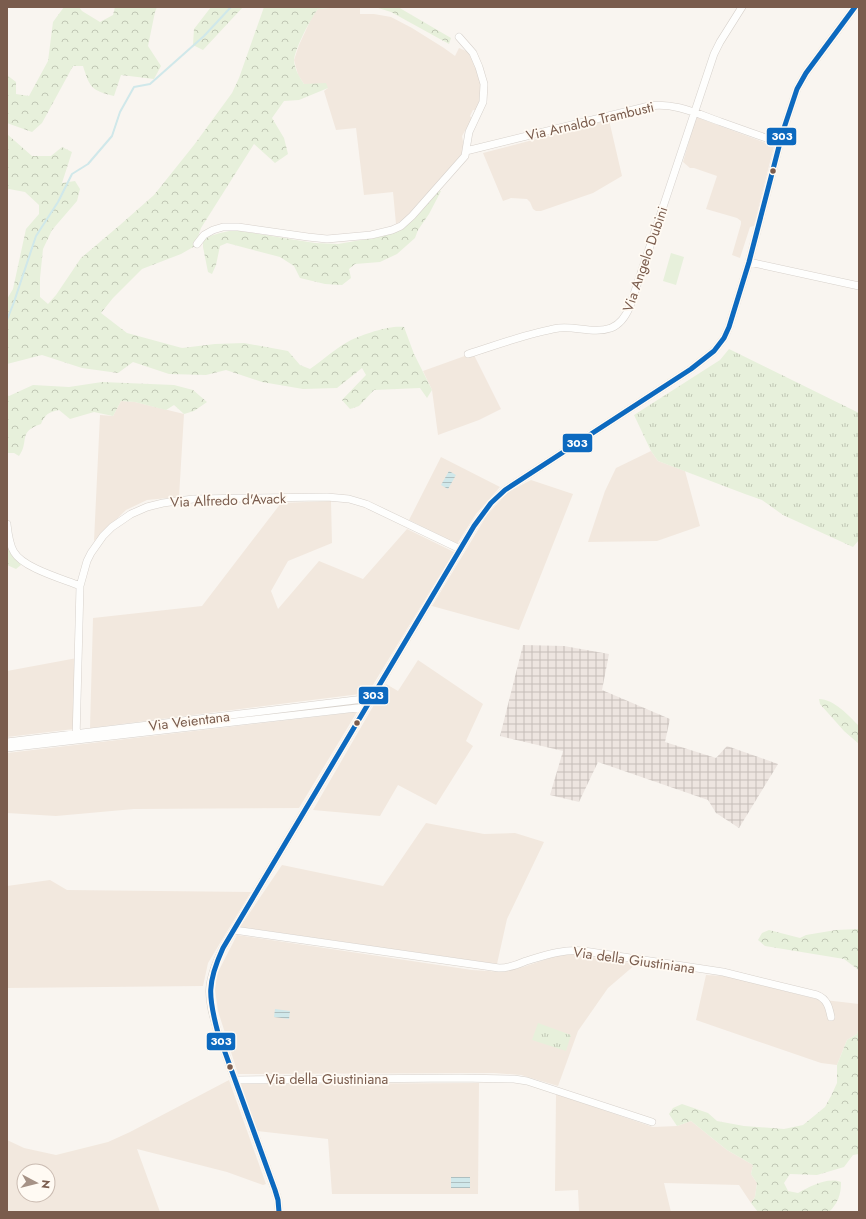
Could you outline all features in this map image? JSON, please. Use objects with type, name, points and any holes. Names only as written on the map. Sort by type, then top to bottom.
[{"type":"street","name":"Via Angelo Dubini","points":[[468,354],[522,337],[558,328],[603,330],[613,327],[622,320],[630,306],[716,48],[742,7]]},
{"type":"street","points":[[279,1212],[275,1190],[218,1033],[211,1007],[209,991],[211,977],[223,948],[482,513],[500,494],[691,369],[714,351],[724,338],[729,327],[749,262],[791,104],[801,81],[855,7]]},
{"type":"street","points":[[197,244],[204,235],[213,230],[232,226],[327,239],[372,235],[401,226],[412,216],[464,157],[469,132],[481,108],[484,90],[482,76],[476,59],[469,47],[458,37]]},
{"type":"street","name":"Via Arnaldo Trambusti","points":[[466,151],[649,106],[664,105],[694,112],[780,143]]},
{"type":"street","points":[[749,262],[859,286]]},
{"type":"street","name":"Via Alfredo d'Avack","points":[[76,737],[80,586],[84,568],[91,553],[103,536],[112,527],[131,514],[146,507],[183,500],[327,497],[349,499],[371,506],[460,549]]},
{"type":"street","points":[[7,524],[11,546],[19,558],[40,570],[80,586]]},
{"type":"street","name":"Via Veientana","points":[[7,748],[76,737],[372,698]]},
{"type":"street","name":"Via Veientana","points":[[7,742],[76,737],[366,707]]},
{"type":"street","name":"Via della Giustiniana","points":[[234,930],[499,968],[509,968],[550,953],[576,951],[723,972],[817,995],[826,1001],[829,1007],[830,1017]]},
{"type":"street","name":"Via della Giustiniana","points":[[235,1080],[446,1078],[520,1080],[652,1122]]},
{"type":"shaded area","points":[[340,7],[360,8],[360,14],[374,14],[391,17],[412,28],[455,56],[459,48],[466,51],[470,54],[476,65],[481,84],[481,101],[477,110],[473,110],[470,116],[472,119],[462,136],[464,148],[462,149],[463,153],[405,218],[396,224],[393,192],[364,195],[356,128],[336,130],[324,91],[328,88],[304,84],[298,75],[294,60],[312,17],[318,9]]},
{"type":"shaded area","points":[[696,117],[774,146],[754,226],[750,227],[740,258],[732,255],[741,221],[737,218],[706,209],[717,176],[690,168],[683,162]]},
{"type":"shaded area","points":[[609,120],[622,176],[593,193],[541,211],[536,211],[533,209],[527,199],[511,198],[503,201],[483,153]]},
{"type":"shaded area","points":[[473,353],[501,409],[479,420],[438,435],[432,390],[423,371]]},
{"type":"shaded area","points":[[121,401],[135,402],[184,414],[179,497],[147,500],[126,510],[94,541],[100,415],[113,416]]},
{"type":"shaded area","points":[[651,451],[658,461],[685,471],[700,526],[657,541],[588,542],[605,491],[616,468]]},
{"type":"shaded area","points":[[441,457],[500,487],[476,514],[457,544],[409,520]]},
{"type":"shaded area","points":[[531,480],[573,494],[519,630],[432,606],[487,515],[508,492]]},
{"type":"shaded area","points":[[331,501],[332,543],[288,561],[271,591],[278,609],[319,561],[363,579],[407,529],[454,552],[368,693],[90,728],[93,618],[202,606],[281,503]]},
{"type":"shaded area","points":[[523,645],[564,646],[609,654],[602,690],[670,719],[665,742],[716,758],[727,746],[778,764],[739,828],[716,813],[708,800],[598,762],[579,802],[550,795],[563,751],[500,736]]},
{"type":"shaded area","points":[[77,658],[74,729],[7,737],[7,671]]},
{"type":"shaded area","points":[[418,660],[483,704],[466,741],[473,746],[436,805],[398,785],[380,816],[313,810],[386,684],[398,691]]},
{"type":"shaded area","points":[[357,712],[299,808],[134,809],[56,816],[7,813],[7,753]]},
{"type":"shaded area","points":[[426,823],[484,834],[515,833],[544,842],[507,919],[497,964],[240,927],[282,865],[383,886]]},
{"type":"shaded area","points":[[50,880],[67,890],[251,892],[208,963],[203,986],[7,988],[7,886]]},
{"type":"shaded area","points":[[237,935],[472,970],[503,972],[556,956],[572,954],[636,964],[608,988],[578,1031],[558,1086],[521,1075],[494,1073],[238,1074],[218,1011],[215,990],[217,974]]},
{"type":"shaded area","points":[[706,975],[726,976],[816,999],[859,1004],[859,1027],[857,1034],[847,1040],[837,1065],[821,1063],[696,1020]]},
{"type":"shaded area","points":[[229,1080],[266,1184],[263,1185],[227,1172],[137,1149],[160,1212],[7,1212],[7,1140],[24,1148],[56,1155],[108,1142]]},
{"type":"shaded area","points":[[479,1083],[478,1194],[332,1194],[328,1139],[257,1131],[241,1084]]},
{"type":"shaded area","points":[[556,1094],[653,1127],[677,1126],[691,1121],[727,1150],[753,1165],[751,1174],[757,1183],[755,1197],[751,1203],[739,1185],[664,1183],[671,1212],[579,1212],[578,1190],[555,1191]]},
{"type":"green space","points":[[64,7],[79,7],[82,11],[100,22],[113,15],[115,7],[157,7],[148,46],[161,66],[154,79],[121,75],[114,96],[100,92],[92,87],[83,66],[73,66],[42,123],[32,132],[7,123],[7,75],[16,82],[16,94],[29,96],[48,61],[53,22]]},
{"type":"green space","points":[[211,7],[243,7],[203,50],[193,45],[194,29]]},
{"type":"green space","points":[[264,7],[340,7],[318,9],[303,34],[294,61],[295,67],[304,84],[326,83],[328,88],[299,100],[284,101],[272,118],[284,138],[288,154],[275,163],[254,144],[201,228],[195,246],[181,254],[142,269],[113,298],[101,313],[127,333],[182,348],[215,344],[244,343],[288,351],[300,365],[310,369],[351,340],[392,327],[404,327],[414,354],[432,390],[427,398],[420,388],[374,390],[359,406],[350,409],[342,400],[366,375],[362,368],[337,388],[303,389],[262,382],[226,370],[206,375],[169,374],[133,362],[118,373],[82,368],[42,355],[7,364],[7,299],[13,289],[26,229],[39,214],[39,205],[25,192],[9,189],[7,190],[7,134],[32,156],[51,156],[62,147],[72,152],[62,183],[75,181],[80,189],[77,201],[52,230],[43,249],[40,297],[48,304],[56,295],[81,258],[154,195],[194,145],[232,93],[239,78]]},
{"type":"green space","points":[[375,7],[398,7],[451,38],[449,44],[391,12]]},
{"type":"green space","points":[[437,191],[441,191],[429,214],[418,230],[415,238],[397,254],[380,262],[355,264],[349,269],[351,278],[342,285],[325,284],[300,278],[294,266],[280,257],[227,243],[220,246],[216,265],[212,274],[208,272],[203,240],[210,236],[234,230],[315,243],[338,244],[384,236],[401,229]]},
{"type":"green space","points":[[671,253],[684,257],[676,285],[663,281]]},
{"type":"green space","points":[[729,349],[859,413],[859,540],[853,547],[783,515],[762,500],[658,461],[651,451],[634,415],[720,360]]},
{"type":"green space","points":[[102,382],[174,385],[193,390],[207,402],[194,411],[184,414],[174,405],[166,410],[135,402],[121,401],[113,416],[94,412],[70,419],[59,410],[50,413],[44,418],[41,424],[29,430],[26,434],[24,446],[19,456],[14,453],[8,453],[7,458],[7,395],[9,396],[33,385],[69,387]]},
{"type":"green space","points":[[7,536],[11,550],[21,565],[16,569],[7,565]]},
{"type":"green space","points":[[819,699],[836,705],[859,726],[859,744],[844,731],[820,704]]},
{"type":"green space","points":[[859,929],[859,971],[844,959],[765,946],[758,940],[762,933],[769,930],[800,938],[806,935],[836,930]]},
{"type":"green space","points":[[538,1023],[571,1035],[566,1051],[532,1040]]},
{"type":"green space","points":[[859,1027],[859,1154],[853,1155],[844,1167],[817,1175],[790,1174],[784,1183],[788,1191],[798,1193],[825,1181],[841,1182],[840,1195],[837,1202],[829,1212],[758,1212],[751,1203],[755,1197],[757,1183],[751,1174],[753,1165],[727,1150],[691,1121],[677,1126],[669,1114],[673,1108],[682,1104],[708,1113],[717,1121],[744,1126],[784,1129],[803,1125],[825,1107],[837,1083],[837,1065],[847,1040],[857,1034]]},
{"type":"water","points":[[449,471],[456,475],[448,489],[441,485]]},
{"type":"water","points":[[275,1009],[290,1011],[289,1019],[274,1017]]},
{"type":"water","points":[[451,1177],[470,1177],[470,1188],[451,1188]]},
{"type":"waterway","points":[[7,320],[36,236],[58,202],[72,174],[88,164],[112,136],[120,112],[134,87],[150,84],[204,36],[231,7]]},
{"type":"transit line","name":"303","points":[[279,1212],[275,1190],[218,1033],[212,1009],[212,981],[214,971],[223,948],[474,526],[491,503],[505,490],[691,369],[714,351],[724,338],[729,327],[749,262],[783,131],[797,89],[806,73],[855,7]]}]
